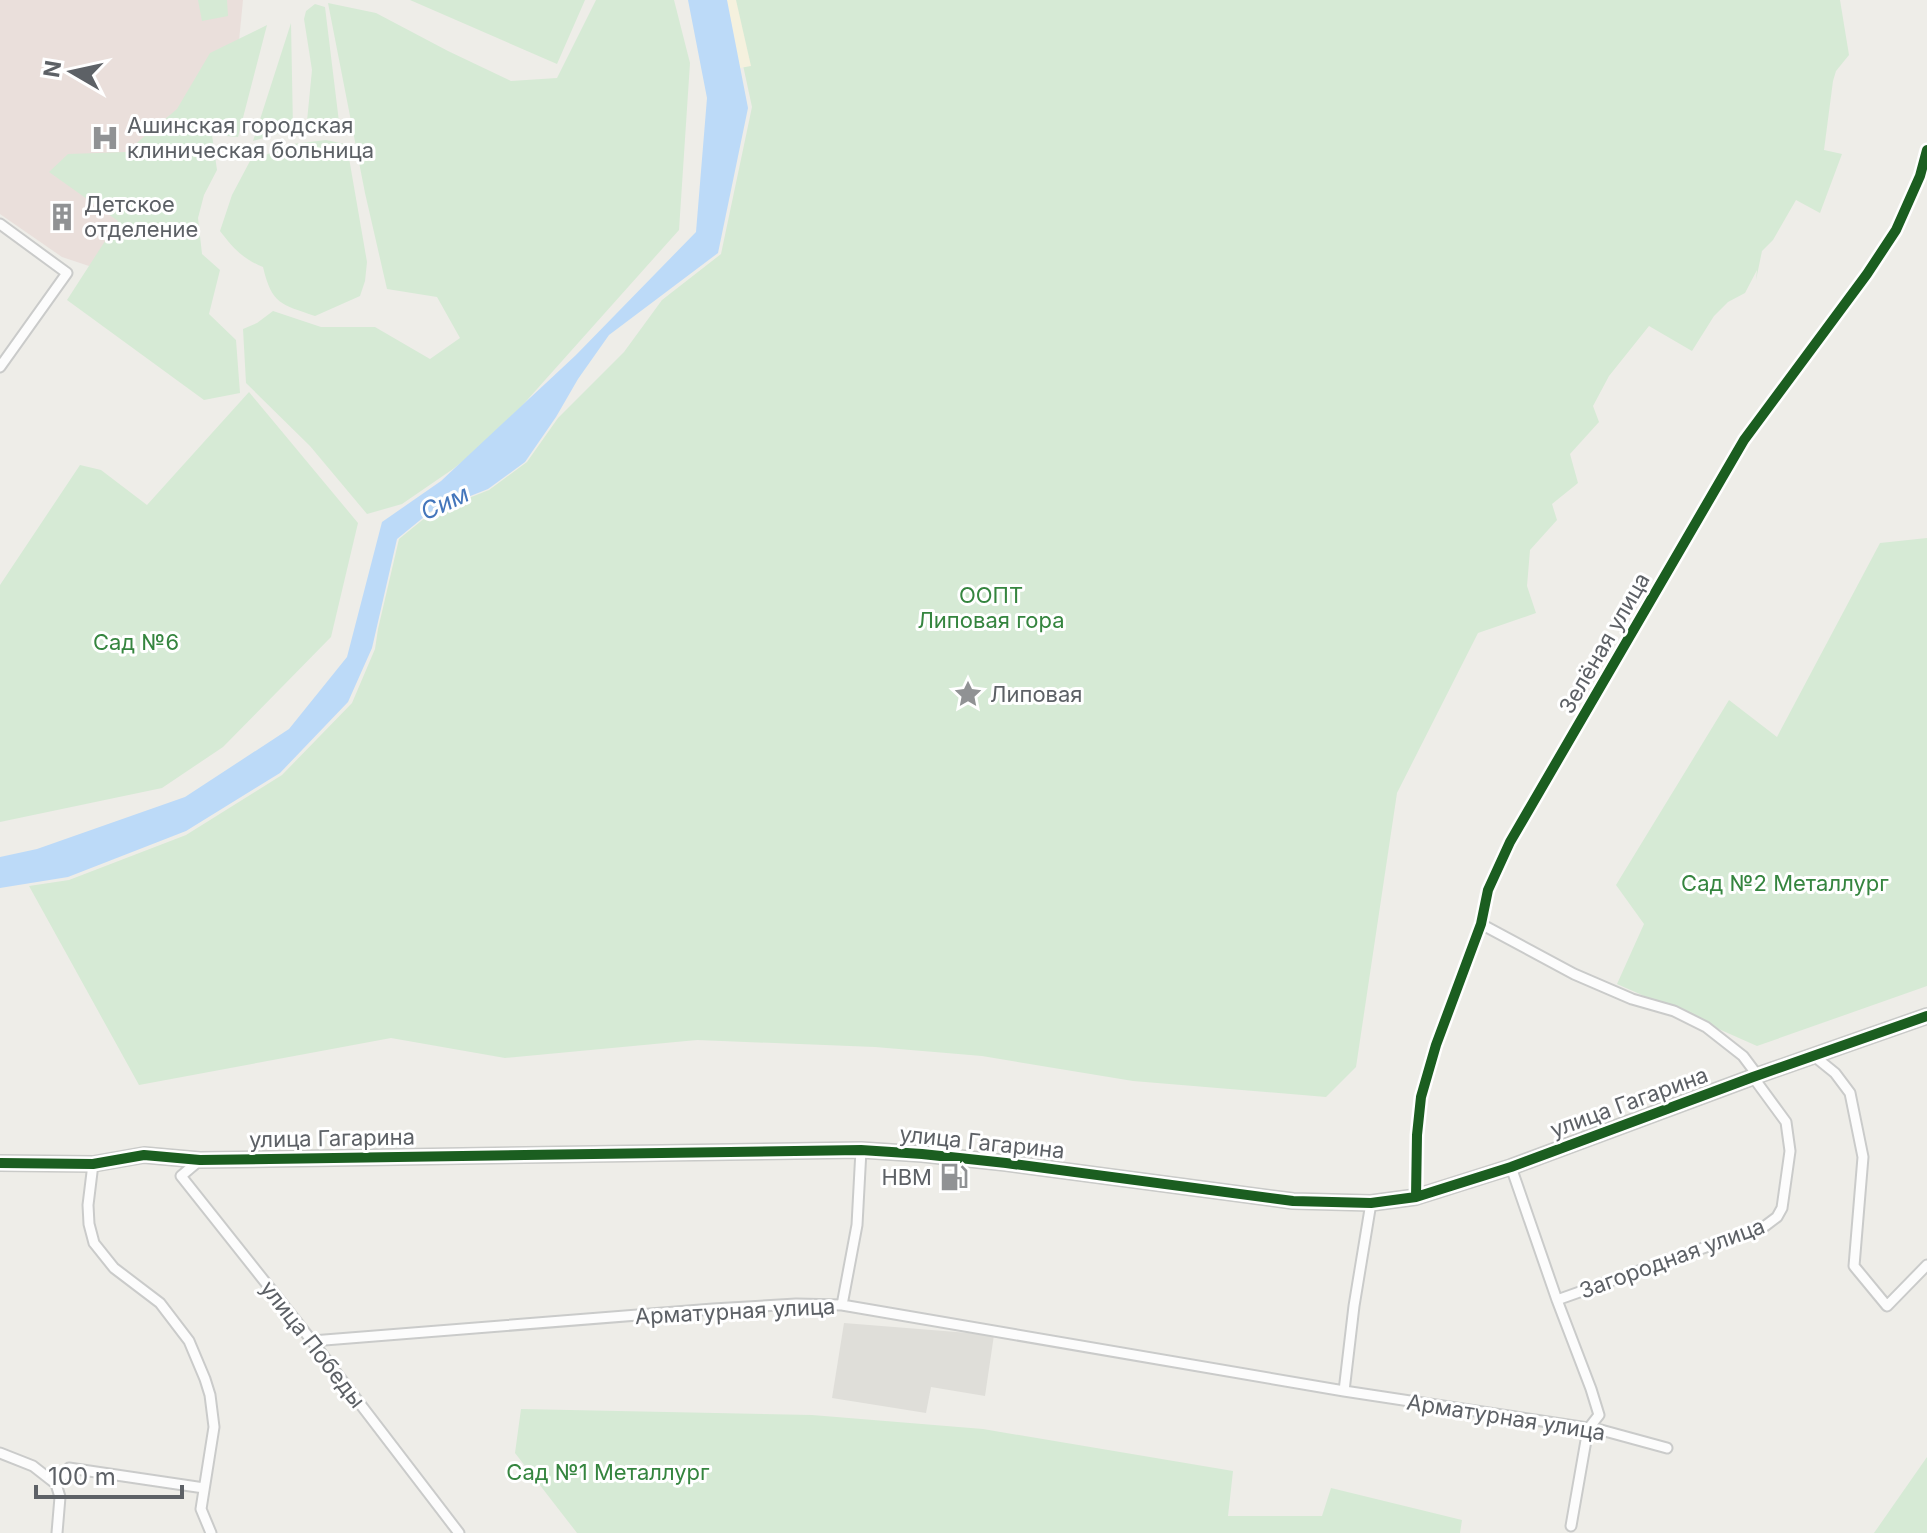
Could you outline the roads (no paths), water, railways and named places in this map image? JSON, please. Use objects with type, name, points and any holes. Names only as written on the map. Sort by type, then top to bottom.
[{"type":"street","name":"Зелёная улица","points":[[1416,1197],[1421,1097],[1436,1045],[1481,924],[1488,890],[1510,842],[1744,440],[1896,230],[1920,176],[1927,150]]},
{"type":"street","points":[[0,224],[67,273],[0,367]]},
{"type":"street","points":[[1481,924],[1574,974],[1632,999],[1674,1011],[1706,1027],[1743,1056],[1755,1076]]},
{"type":"street","name":"улица Гагарина","points":[[0,1163],[93,1164],[144,1155],[200,1160],[861,1150],[978,1159],[1293,1201],[1371,1203],[1416,1197],[1511,1167],[1927,1016]]},
{"type":"street","points":[[1814,1056],[1835,1073],[1850,1093],[1863,1157],[1854,1266],[1887,1306],[1927,1265]]},
{"type":"street","name":"Загородная улица","points":[[1557,1300],[1765,1226],[1777,1217],[1782,1208],[1790,1151],[1786,1122],[1755,1076]]},
{"type":"street","points":[[842,1305],[857,1225],[861,1150]]},
{"type":"street","name":"улица Победы","points":[[200,1160],[181,1176],[459,1533]]},
{"type":"street","points":[[93,1164],[88,1205],[94,1243],[114,1268],[160,1303],[189,1341],[205,1379],[214,1427],[201,1509],[211,1533]]},
{"type":"street","name":"Загородная улица","points":[[1511,1167],[1599,1415],[1588,1429],[1571,1526]]},
{"type":"street","points":[[1344,1391],[1371,1203]]},
{"type":"street","name":"Арматурная улица","points":[[312,1341],[713,1309],[796,1304],[842,1305],[1344,1391],[1601,1430],[1667,1448]]},
{"type":"street","points":[[0,1453],[33,1466],[56,1484],[60,1497],[57,1533]]},
{"type":"street","points":[[56,1484],[69,1468],[204,1488]]},
{"type":"water","name":"Сим","points":[[688,0],[727,0],[748,108],[718,253],[609,335],[525,462],[488,489],[430,512],[397,539],[372,648],[348,702],[280,773],[186,831],[68,877],[0,888],[0,857],[37,849],[185,797],[289,729],[347,657],[382,522],[441,481],[576,355],[696,232],[707,98]]},
{"type":"place","name":"Ашинская городская клиническая больница","points":[[105,138]]},
{"type":"place","name":"Детское отделение","points":[[62,217]]},
{"type":"place","name":"Липовая","points":[[968,694]]},
{"type":"place","name":"НВМ","points":[[954,1177]]},
{"type":"park label","name":"ООПТ Липовая гора","points":[[991,608]]},
{"type":"park label","name":"Сад №6","points":[[136,642]]},
{"type":"park label","name":"Сад №2 Металлург","points":[[1785,883]]},
{"type":"park label","name":"Сад №1 Металлург","points":[[608,1472]]}]
